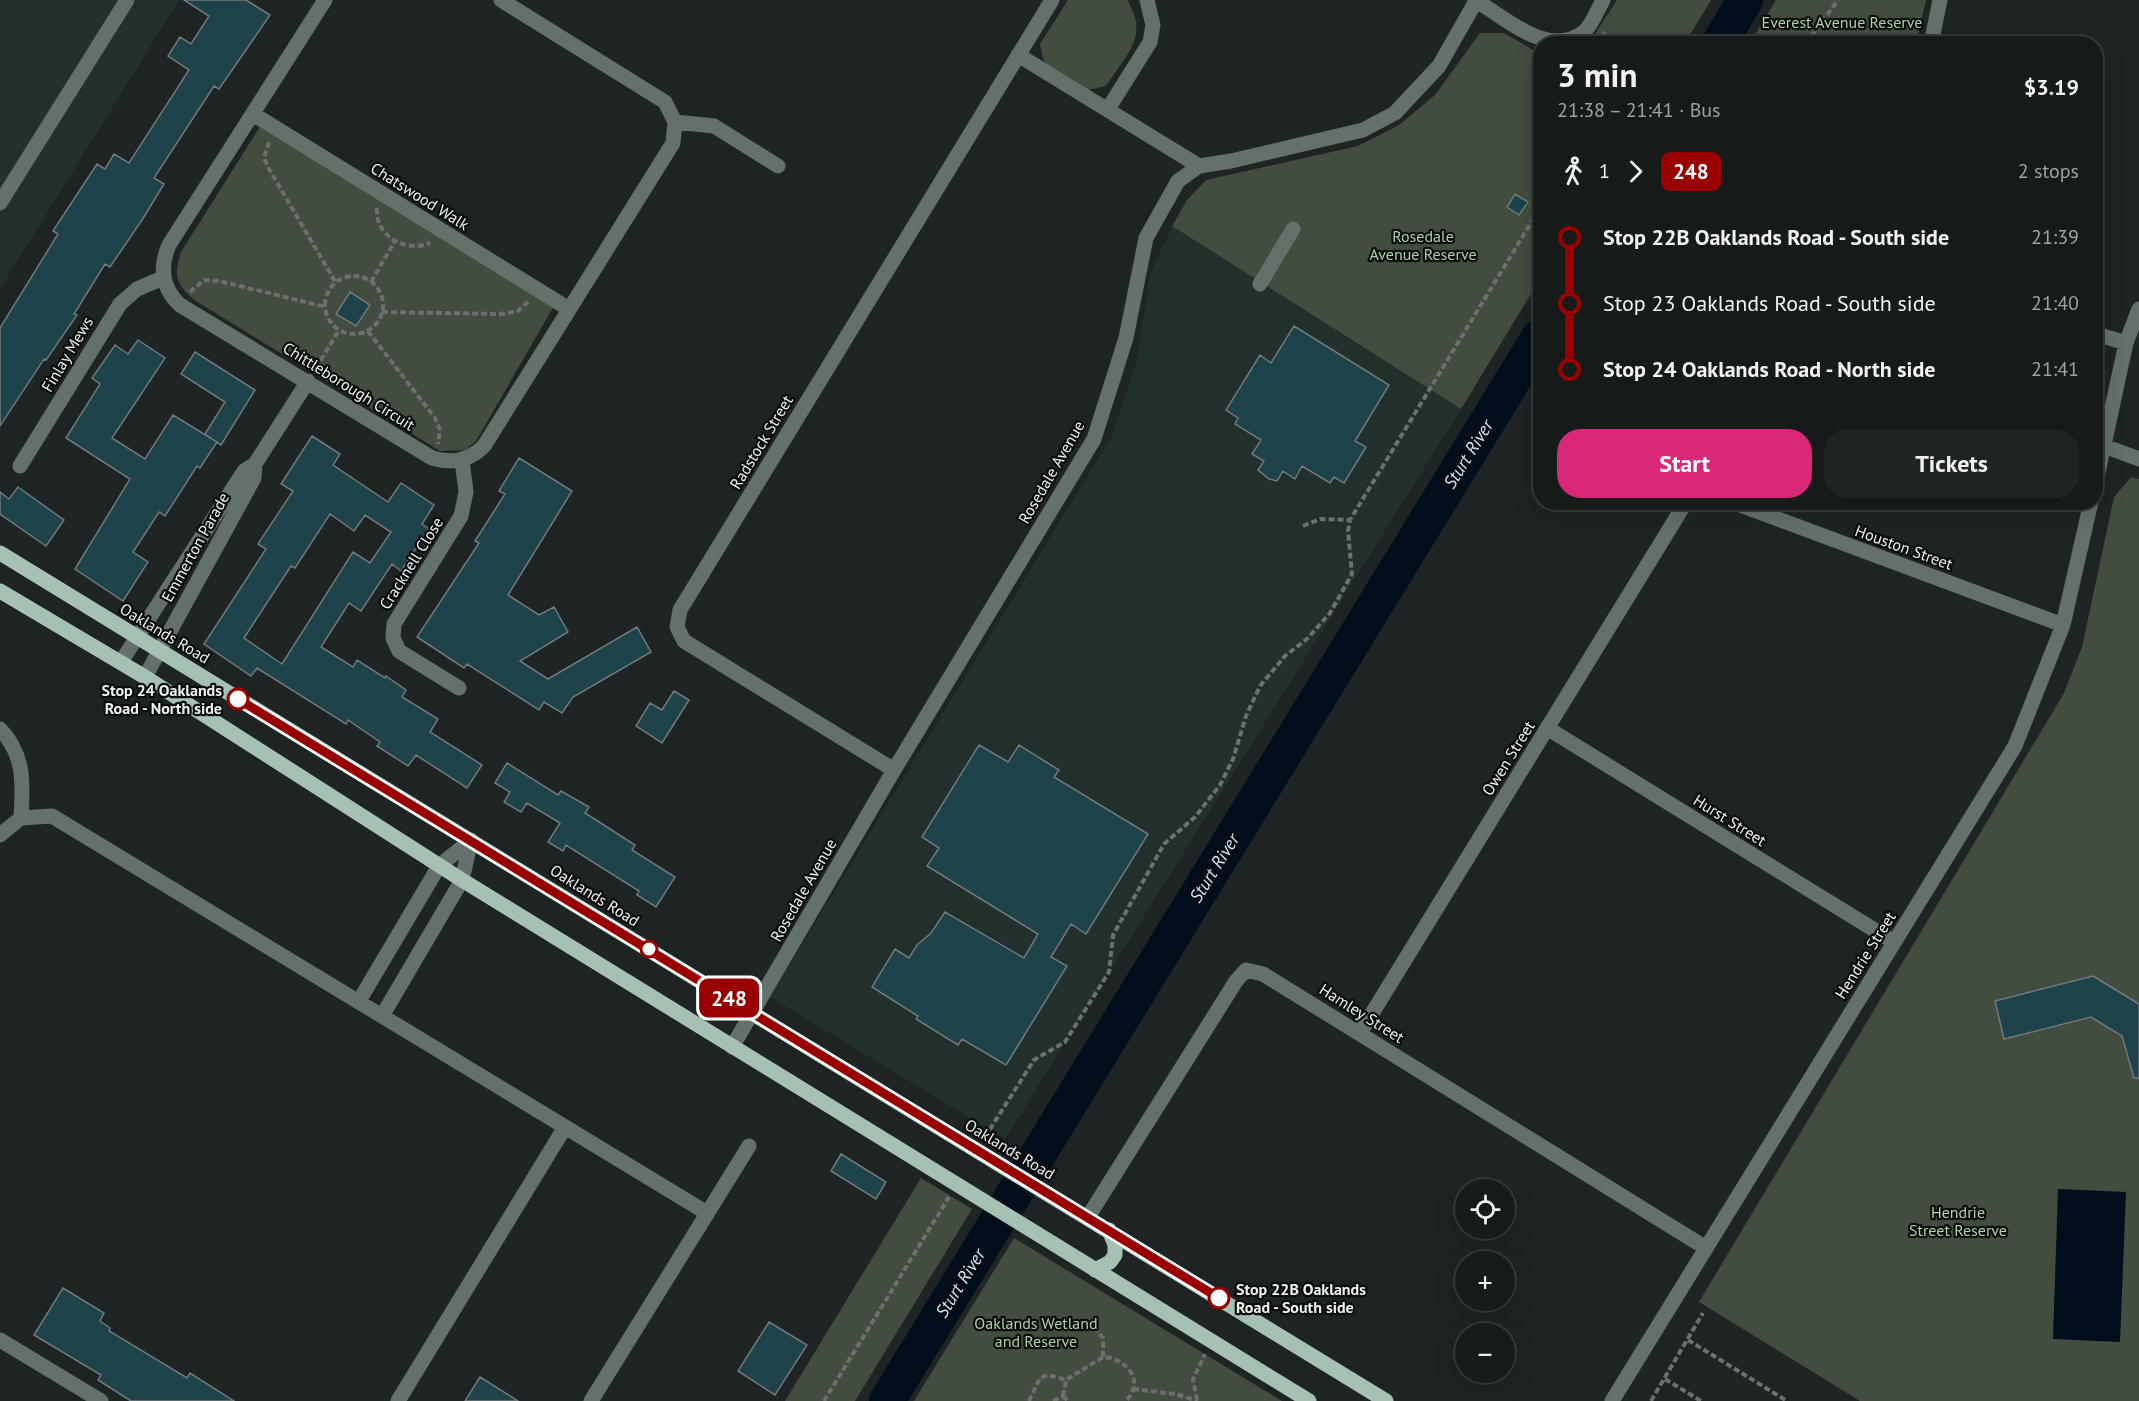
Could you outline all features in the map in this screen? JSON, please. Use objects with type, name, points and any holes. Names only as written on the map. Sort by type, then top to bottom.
[{"type":"main road","name":"Oaklands Road","points":[[0,553],[752,1012],[981,1145],[1088,1217],[1386,1401]]},
{"type":"main road","points":[[0,591],[145,677],[439,866],[955,1188],[1043,1238],[1309,1401]]},
{"type":"main road","points":[[1095,1270],[1110,1262],[1115,1255],[1115,1245],[1109,1230]]},
{"type":"street","points":[[0,203],[127,0]]},
{"type":"street","points":[[163,278],[164,257],[169,245],[325,0]]},
{"type":"street","points":[[462,460],[484,446],[673,143],[675,122],[665,102],[501,0]]},
{"type":"street","name":"Radstock Street","points":[[894,770],[684,641],[677,627],[680,610],[1052,0]]},
{"type":"street","points":[[1108,109],[1150,42],[1153,25],[1147,0]]},
{"type":"street","points":[[1018,55],[1199,166],[1231,161],[1363,130],[1395,113],[1439,66],[1476,0],[1535,36]]},
{"type":"street","points":[[1573,36],[1585,31],[1604,0]]},
{"type":"street","points":[[1932,36],[1940,0]]},
{"type":"street","name":"Chatswood Walk","points":[[253,114],[569,309]]},
{"type":"street","points":[[675,122],[714,126],[778,166]]},
{"type":"street","name":"Rosedale Avenue","points":[[732,1047],[894,770],[1094,439],[1126,338],[1146,238],[1178,181],[1199,166]]},
{"type":"street","points":[[1260,284],[1293,229]]},
{"type":"street","name":"Chittleborough Circuit","points":[[163,278],[168,290],[180,305],[432,458],[443,461],[462,460]]},
{"type":"street","name":"Finlay Mews","points":[[20,466],[120,304],[137,289],[163,278]]},
{"type":"street","points":[[2103,450],[2126,343],[2139,309]]},
{"type":"street","points":[[2103,336],[2126,343]]},
{"type":"street","name":"Emmerton Parade","points":[[121,662],[244,471],[255,464],[308,381]]},
{"type":"street","points":[[2104,446],[2139,459]]},
{"type":"street","name":"Cracknell Close","points":[[459,687],[399,651],[392,631],[394,624],[461,516],[466,492],[462,460]]},
{"type":"street","name":"Emmerton Parade","points":[[145,677],[254,478],[255,464]]},
{"type":"street","name":"Owen Street","points":[[1360,1033],[1681,510]]},
{"type":"street","name":"Houston Street","points":[[1754,510],[2063,625]]},
{"type":"street","name":"Hendrie Street","points":[[1612,1401],[2015,746],[2063,625],[2089,510]]},
{"type":"street","name":"Hurst Street","points":[[1547,728],[1894,942]]},
{"type":"street","points":[[0,729],[12,741],[21,760],[23,780],[21,818]]},
{"type":"street","points":[[0,835],[21,818],[52,816],[707,1213]]},
{"type":"street","points":[[359,1001],[439,866],[471,840]]},
{"type":"street","points":[[382,1016],[462,880],[471,840]]},
{"type":"street","name":"Hamley Street","points":[[1088,1217],[1236,981],[1246,970],[1263,974],[1706,1248]]},
{"type":"street","points":[[398,1401],[565,1126]]},
{"type":"street","points":[[591,1401],[749,1146]]},
{"type":"street","points":[[0,1340],[101,1401]]},
{"type":"path","points":[[1812,36],[1838,0]]},
{"type":"path","points":[[278,129],[265,149],[264,158],[336,283]]},
{"type":"path","points":[[384,194],[378,203],[376,215],[382,229],[395,241],[420,247],[433,240],[440,229]]},
{"type":"path","points":[[981,1145],[1034,1060],[1065,1042],[1109,972],[1113,935],[1164,844],[1195,817],[1220,785],[1233,759],[1246,716],[1260,686],[1285,656],[1307,639],[1330,613],[1352,574],[1348,531],[1350,520],[1533,219]]},
{"type":"path","points":[[371,282],[395,241]]},
{"type":"path","points":[[354,276],[371,282],[382,298],[382,312],[375,325],[368,331],[358,334],[339,330],[328,316],[326,307],[327,298],[336,283],[354,276]]},
{"type":"path","points":[[180,305],[196,284],[204,280],[219,281],[326,307]]},
{"type":"path","points":[[382,312],[509,313],[518,311],[537,289]]},
{"type":"path","points":[[308,381],[339,330]]},
{"type":"path","points":[[368,331],[435,418],[440,430],[432,458]]},
{"type":"path","points":[[1303,526],[1320,519],[1350,520]]},
{"type":"path","points":[[824,1401],[955,1188]]},
{"type":"path","points":[[1651,1401],[1704,1313]]},
{"type":"path","points":[[1095,1328],[1103,1338],[1103,1358]]},
{"type":"path","points":[[1688,1340],[1787,1401]]},
{"type":"path","points":[[1133,1389],[1198,1401],[1192,1379],[1212,1342]]},
{"type":"path","points":[[1029,1401],[1040,1378],[1048,1375],[1066,1380],[1103,1358],[1115,1358],[1127,1365],[1134,1378],[1133,1389],[1126,1401]]},
{"type":"path","points":[[1665,1378],[1701,1401]]},
{"type":"path","points":[[1063,1396],[1066,1380]]},
{"type":"path","points":[[1053,1401],[1063,1396]]},
{"type":"path","points":[[1063,1396],[1068,1401]]},
{"type":"shaded area","points":[[0,0],[179,0],[0,289]]},
{"type":"shaded area","points":[[1172,226],[1461,409],[1005,1139],[770,997],[1113,434],[1136,365],[1150,274]]},
{"type":"green space","points":[[1068,0],[1127,0],[1134,13],[1136,35],[1133,45],[1106,86],[1088,90],[1044,62],[1040,44]]},
{"type":"green space","points":[[1617,0],[1711,0],[1689,36],[1594,36]]},
{"type":"green space","name":"Everest Avenue Reserve","points":[[1776,0],[1926,0],[1918,36],[1754,36]]},
{"type":"green space","name":"Rosedale Avenue Reserve","points":[[1480,33],[1504,33],[1533,50],[1533,291],[1461,409],[1172,226],[1187,200],[1206,180],[1358,146],[1399,125],[1435,95]]},
{"type":"green space","points":[[261,125],[554,306],[476,441],[465,450],[440,451],[196,301],[180,285],[177,268],[181,252]]},
{"type":"green space","name":"Hendrie Street Reserve","points":[[2131,477],[2139,479],[2139,1401],[1860,1401],[1699,1302],[2064,693],[2082,647],[2114,497]]},
{"type":"green space","points":[[921,1178],[972,1209],[855,1401],[785,1401]]},
{"type":"green space","name":"Oaklands Wetland and Reserve","points":[[1014,1238],[1282,1401],[914,1401]]},
{"type":"water","points":[[2058,1189],[2126,1192],[2120,1342],[2053,1339]]},
{"type":"building","points":[[184,0],[246,0],[270,15],[219,89],[214,86],[154,178],[164,184],[142,220],[110,267],[105,264],[74,314],[77,315],[46,360],[44,359],[0,426],[0,328],[58,234],[53,231],[97,164],[105,169],[114,154],[129,163],[189,70],[168,56],[180,37],[191,44],[209,16]]},
{"type":"building","points":[[1515,194],[1528,202],[1519,215],[1507,207]]},
{"type":"building","points":[[350,292],[370,305],[356,326],[336,314]]},
{"type":"building","points":[[1294,326],[1389,385],[1355,441],[1366,447],[1344,483],[1334,477],[1330,483],[1302,466],[1295,479],[1283,471],[1277,481],[1269,479],[1258,470],[1264,461],[1252,454],[1261,440],[1235,424],[1238,418],[1226,410],[1260,355],[1271,363]]},
{"type":"building","points":[[138,340],[165,358],[112,438],[145,459],[173,415],[217,442],[200,468],[197,466],[165,516],[159,512],[133,552],[148,562],[123,601],[75,569],[130,479],[66,438],[100,384],[92,378],[115,345],[128,354]]},
{"type":"building","points":[[195,352],[255,390],[221,445],[205,434],[225,402],[181,374]]},
{"type":"building","points":[[312,436],[340,454],[333,465],[388,502],[401,483],[434,505],[422,524],[429,529],[401,571],[392,564],[361,611],[349,603],[321,647],[353,667],[357,660],[385,678],[386,676],[406,690],[402,697],[438,719],[430,732],[482,765],[467,788],[416,755],[408,766],[377,746],[380,742],[348,720],[346,724],[257,668],[251,676],[204,644],[266,549],[258,544],[293,491],[281,484]],"holes":[[[330,514],[354,531],[365,515],[391,532],[370,563],[353,552],[282,664],[244,638],[291,566],[295,568]]]},
{"type":"building","points":[[519,458],[572,491],[508,595],[539,615],[554,607],[568,632],[520,661],[548,679],[637,627],[651,652],[573,697],[562,713],[544,702],[539,710],[467,664],[464,668],[417,637],[479,543],[475,541],[505,494],[499,491]]},
{"type":"building","points":[[18,487],[64,520],[46,546],[0,514],[0,492],[9,499]]},
{"type":"building","points":[[674,691],[689,700],[662,743],[636,726],[650,703],[662,710]]},
{"type":"building","points":[[979,745],[1008,762],[1019,745],[1059,770],[1054,777],[1148,834],[1086,934],[1071,924],[1051,957],[1067,966],[1006,1065],[962,1039],[958,1045],[916,1019],[918,1016],[872,987],[895,949],[909,958],[917,945],[931,933],[945,912],[1024,958],[1038,934],[927,866],[939,848],[922,837]]},
{"type":"building","points":[[507,763],[558,795],[561,791],[589,807],[585,813],[635,845],[632,850],[675,877],[656,907],[637,895],[639,891],[566,845],[563,851],[548,842],[560,823],[527,803],[521,812],[504,802],[510,792],[495,783]]},
{"type":"building","points":[[2093,976],[2139,1004],[2139,1078],[2134,1078],[2122,1036],[2091,1017],[2004,1039],[1995,1001]]},
{"type":"building","points":[[841,1154],[886,1182],[876,1199],[831,1171]]},
{"type":"building","points":[[63,1288],[104,1313],[100,1321],[110,1328],[109,1331],[187,1378],[190,1373],[234,1401],[131,1401],[98,1380],[101,1375],[34,1335]]},
{"type":"building","points":[[769,1322],[807,1345],[775,1395],[738,1371]]},
{"type":"building","points":[[480,1377],[518,1401],[465,1401]]},
{"type":"waterway","name":"Sturt River","points":[[1724,36],[1745,0]]},
{"type":"waterway","name":"Sturt River","points":[[887,1401],[1533,347]]},
{"type":"bus line","name":"248","points":[[238,699],[1219,1298]]},
{"type":"place","name":"Stop 24 Oaklands Road - North side","points":[[238,699]]},
{"type":"place","name":"Stop 22B Oaklands Road - South side","points":[[1219,1298]]}]
